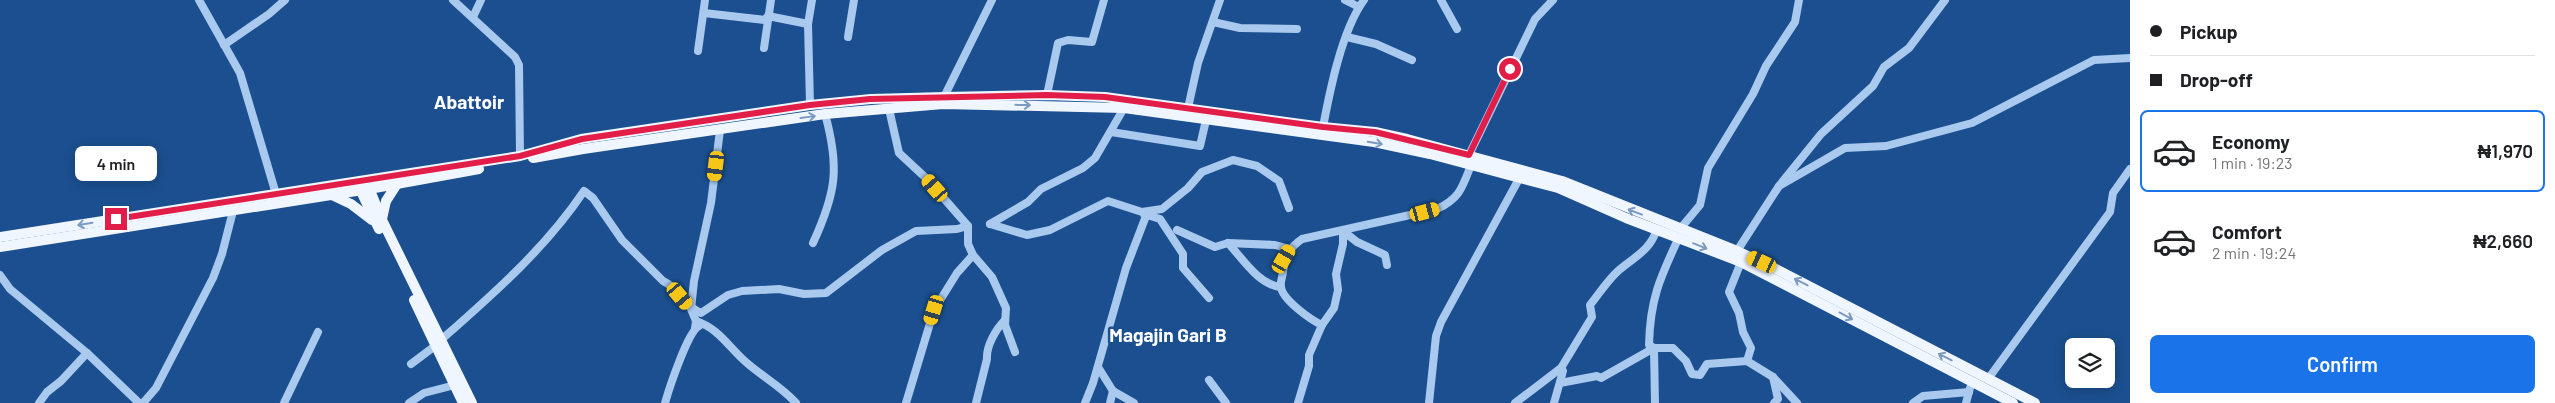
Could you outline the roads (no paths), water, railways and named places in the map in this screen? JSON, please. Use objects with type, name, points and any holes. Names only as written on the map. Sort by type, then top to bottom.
[{"type":"main road","points":[[0,247],[331,194],[363,185],[520,156],[582,139],[810,105],[870,99],[944,96],[1047,95],[1105,97],[1323,127],[1375,132],[1558,188],[1626,218],[1657,229],[1680,233],[1737,251],[1972,376],[2013,403]]},
{"type":"main road","points":[[0,237],[276,194],[363,185],[397,184],[583,149],[826,114],[943,104],[1124,108],[1431,150]]},
{"type":"main road","points":[[1470,160],[1562,181],[1680,233],[1972,376],[1988,379],[2035,403]]},
{"type":"main road","points":[[379,221],[386,201],[397,184]]},
{"type":"main road","points":[[363,185],[438,343],[472,403]]},
{"type":"main road","points":[[331,194],[379,221]]},
{"type":"main road","points":[[438,343],[463,403]]},
{"type":"street","points":[[199,0],[240,73],[276,194]]},
{"type":"street","points":[[224,45],[269,14],[285,0]]},
{"type":"street","points":[[453,0],[511,51],[518,65],[520,156]]},
{"type":"street","points":[[473,17],[481,0]]},
{"type":"street","points":[[698,51],[705,0]]},
{"type":"street","points":[[764,48],[771,0]]},
{"type":"street","points":[[810,105],[808,24],[812,0]]},
{"type":"street","points":[[848,37],[854,0]]},
{"type":"street","points":[[944,96],[992,0]]},
{"type":"street","points":[[1047,95],[1058,43],[1062,40],[1092,42],[1104,0]]},
{"type":"street","points":[[1188,108],[1198,63],[1220,0]]},
{"type":"street","points":[[1345,0],[1359,7]]},
{"type":"street","points":[[1323,127],[1332,82],[1352,18],[1364,0]]},
{"type":"street","points":[[1441,0],[1457,29]]},
{"type":"street","points":[[1322,326],[1304,314],[1285,296],[1280,287],[1284,259],[1290,249],[1302,239],[1414,216],[1437,209],[1453,201],[1462,189],[1470,160],[1535,19],[1553,0]]},
{"type":"street","points":[[1655,403],[1654,348],[1650,345],[1650,315],[1654,293],[1680,233],[1700,206],[1708,168],[1753,94],[1766,66],[1795,22],[1799,0]]},
{"type":"street","points":[[1737,251],[1779,186],[1821,134],[1873,86],[1884,67],[1909,48],[1945,0]]},
{"type":"street","points":[[704,13],[765,20],[768,16]]},
{"type":"street","points":[[768,16],[808,24]]},
{"type":"street","points":[[1213,22],[1240,28],[1298,29]]},
{"type":"street","points":[[1347,37],[1376,44],[1412,60]]},
{"type":"street","points":[[1779,186],[1845,148],[1886,146],[1972,123],[2094,60],[2130,58]]},
{"type":"street","points":[[1124,108],[1095,158],[1083,168],[1041,189],[1028,202],[990,224],[1027,235],[1050,230],[1108,200],[1160,219],[1183,254],[1183,268],[1209,298]]},
{"type":"street","points":[[889,109],[899,153],[927,179],[968,226],[968,244],[974,255],[992,277],[1006,308],[1005,320],[1008,336],[1015,352]]},
{"type":"street","points":[[813,243],[829,208],[835,175],[833,142],[826,114]]},
{"type":"street","points":[[1111,132],[1200,146],[1206,120]]},
{"type":"street","points":[[691,309],[694,281],[712,203],[720,130]]},
{"type":"street","points":[[1144,214],[1162,209],[1188,188],[1202,172],[1233,160],[1257,166],[1279,181],[1289,208]]},
{"type":"street","points":[[1988,379],[2110,212],[2114,193],[2130,169]]},
{"type":"street","points":[[1428,403],[1436,336],[1441,322],[1520,177]]},
{"type":"street","points":[[411,364],[438,343],[516,272],[562,223],[584,191],[593,198],[622,240],[663,281],[670,284],[691,309],[698,324],[714,329],[747,364],[768,378],[796,403]]},
{"type":"street","points":[[143,403],[156,388],[213,278],[222,254],[233,211]]},
{"type":"street","points":[[1084,403],[1098,367],[1126,268],[1144,214]]},
{"type":"street","points":[[691,309],[700,313],[728,295],[742,291],[778,289],[804,294],[826,293],[882,250],[916,231],[957,229],[968,226]]},
{"type":"street","points":[[1515,403],[1562,368],[1592,317],[1590,305],[1617,272],[1653,242],[1657,229]]},
{"type":"street","points":[[1177,230],[1216,247],[1228,243],[1275,245],[1290,249]]},
{"type":"street","points":[[1343,231],[1357,242],[1385,255],[1387,265]]},
{"type":"street","points":[[1298,403],[1309,366],[1310,355],[1322,326],[1334,308],[1338,290],[1336,274],[1343,244],[1343,231]]},
{"type":"street","points":[[1228,243],[1262,280],[1270,286],[1280,287]]},
{"type":"street","points":[[906,403],[934,310],[957,273],[974,255]]},
{"type":"street","points":[[1741,262],[1729,292],[1739,313],[1743,332],[1751,348],[1746,361]]},
{"type":"street","points":[[0,275],[10,289],[87,353],[139,403]]},
{"type":"street","points":[[976,403],[987,354],[996,328],[1005,320]]},
{"type":"street","points":[[665,403],[675,372],[698,324]]},
{"type":"street","points":[[284,403],[318,332]]},
{"type":"street","points":[[1560,383],[1597,376],[1601,378],[1654,348],[1673,348],[1686,361],[1692,374],[1700,375],[1707,364],[1746,361],[1773,377],[1797,403]]},
{"type":"street","points":[[39,403],[46,392],[61,381],[87,353]]},
{"type":"street","points":[[1098,367],[1113,391],[1134,403]]},
{"type":"street","points":[[1554,403],[1563,371],[1562,368]]},
{"type":"street","points":[[1966,403],[1972,376]]},
{"type":"street","points":[[1773,377],[1778,399],[1774,403]]},
{"type":"street","points":[[1209,380],[1226,403]]},
{"type":"street","points":[[408,403],[424,393],[455,385]]},
{"type":"street","points":[[1110,403],[1113,391]]},
{"type":"street","points":[[1913,403],[1923,396],[1968,392]]},
{"type":"district","name":"Abattoir","points":[[469,102]]},
{"type":"district","name":"Magajin Gari B","points":[[1168,335]]}]
